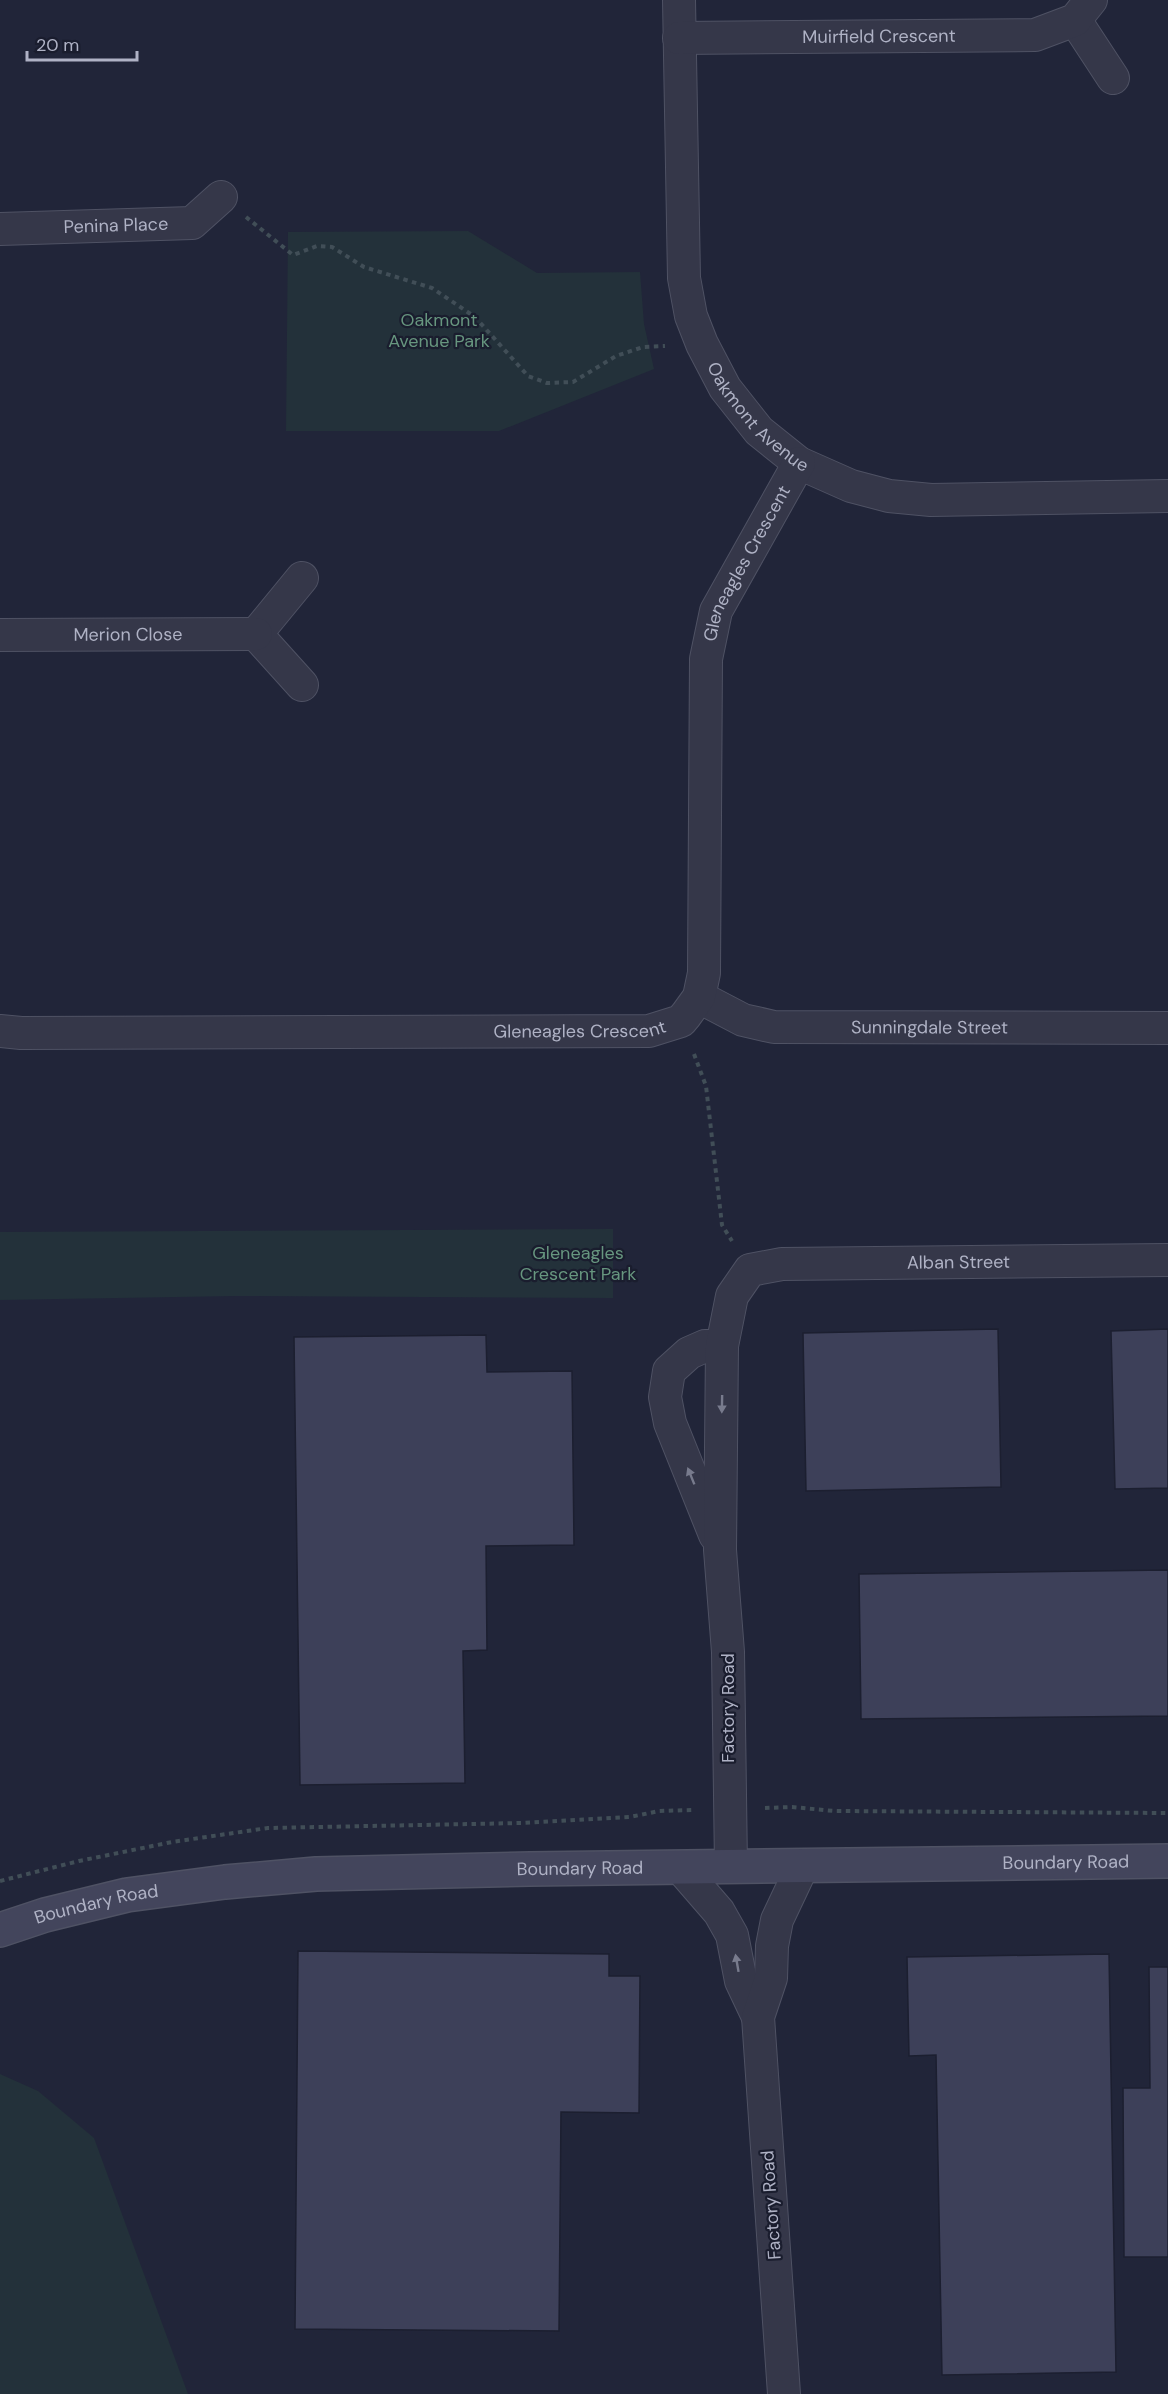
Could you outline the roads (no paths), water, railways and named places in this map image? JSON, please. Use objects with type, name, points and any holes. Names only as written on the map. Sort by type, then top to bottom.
[{"type":"main road","name":"Boundary Road","points":[[0,1930],[45,1915],[127,1895],[248,1880],[382,1872],[1168,1861]]},
{"type":"street","name":"Oakmont Avenue","points":[[679,0],[684,278],[691,316],[702,344],[725,388],[759,431],[799,463],[851,486],[889,496],[931,500],[1168,496]]},
{"type":"street","name":"Muirfield Crescent","points":[[679,38],[1035,35],[1083,10],[1113,78]]},
{"type":"street","name":"Penina Place","points":[[0,230],[192,223],[221,197]]},
{"type":"street","name":"Gleneagles Crescent","points":[[0,1031],[211,1034],[650,1031],[690,1009],[704,973],[706,659],[716,611],[799,463]]},
{"type":"street","points":[[302,578],[256,634],[302,685]]},
{"type":"street","name":"Merion Close","points":[[0,634],[256,634]]},
{"type":"street","name":"Sunningdale Street","points":[[690,1009],[774,1027],[1168,1028]]},
{"type":"street","name":"Alban Street","points":[[750,1270],[782,1264],[1168,1260]]},
{"type":"street","name":"Factory Road","points":[[731,1866],[729,1652],[720,1550],[723,1346],[732,1296],[750,1270]]},
{"type":"street","name":"Factory Road","points":[[720,1550],[670,1423],[665,1397],[669,1371],[689,1353],[705,1346],[723,1346]]},
{"type":"street","name":"Factory Road","points":[[758,2017],[771,1978],[772,1946],[777,1920],[803,1865]]},
{"type":"street","name":"Factory Road","points":[[680,1867],[719,1912],[732,1935],[741,1981],[758,2017],[784,2394]]},
{"type":"park label","name":"Oakmont Avenue Park","points":[[439,330]]},
{"type":"park label","name":"Gleneagles Crescent Park","points":[[578,1263]]}]
